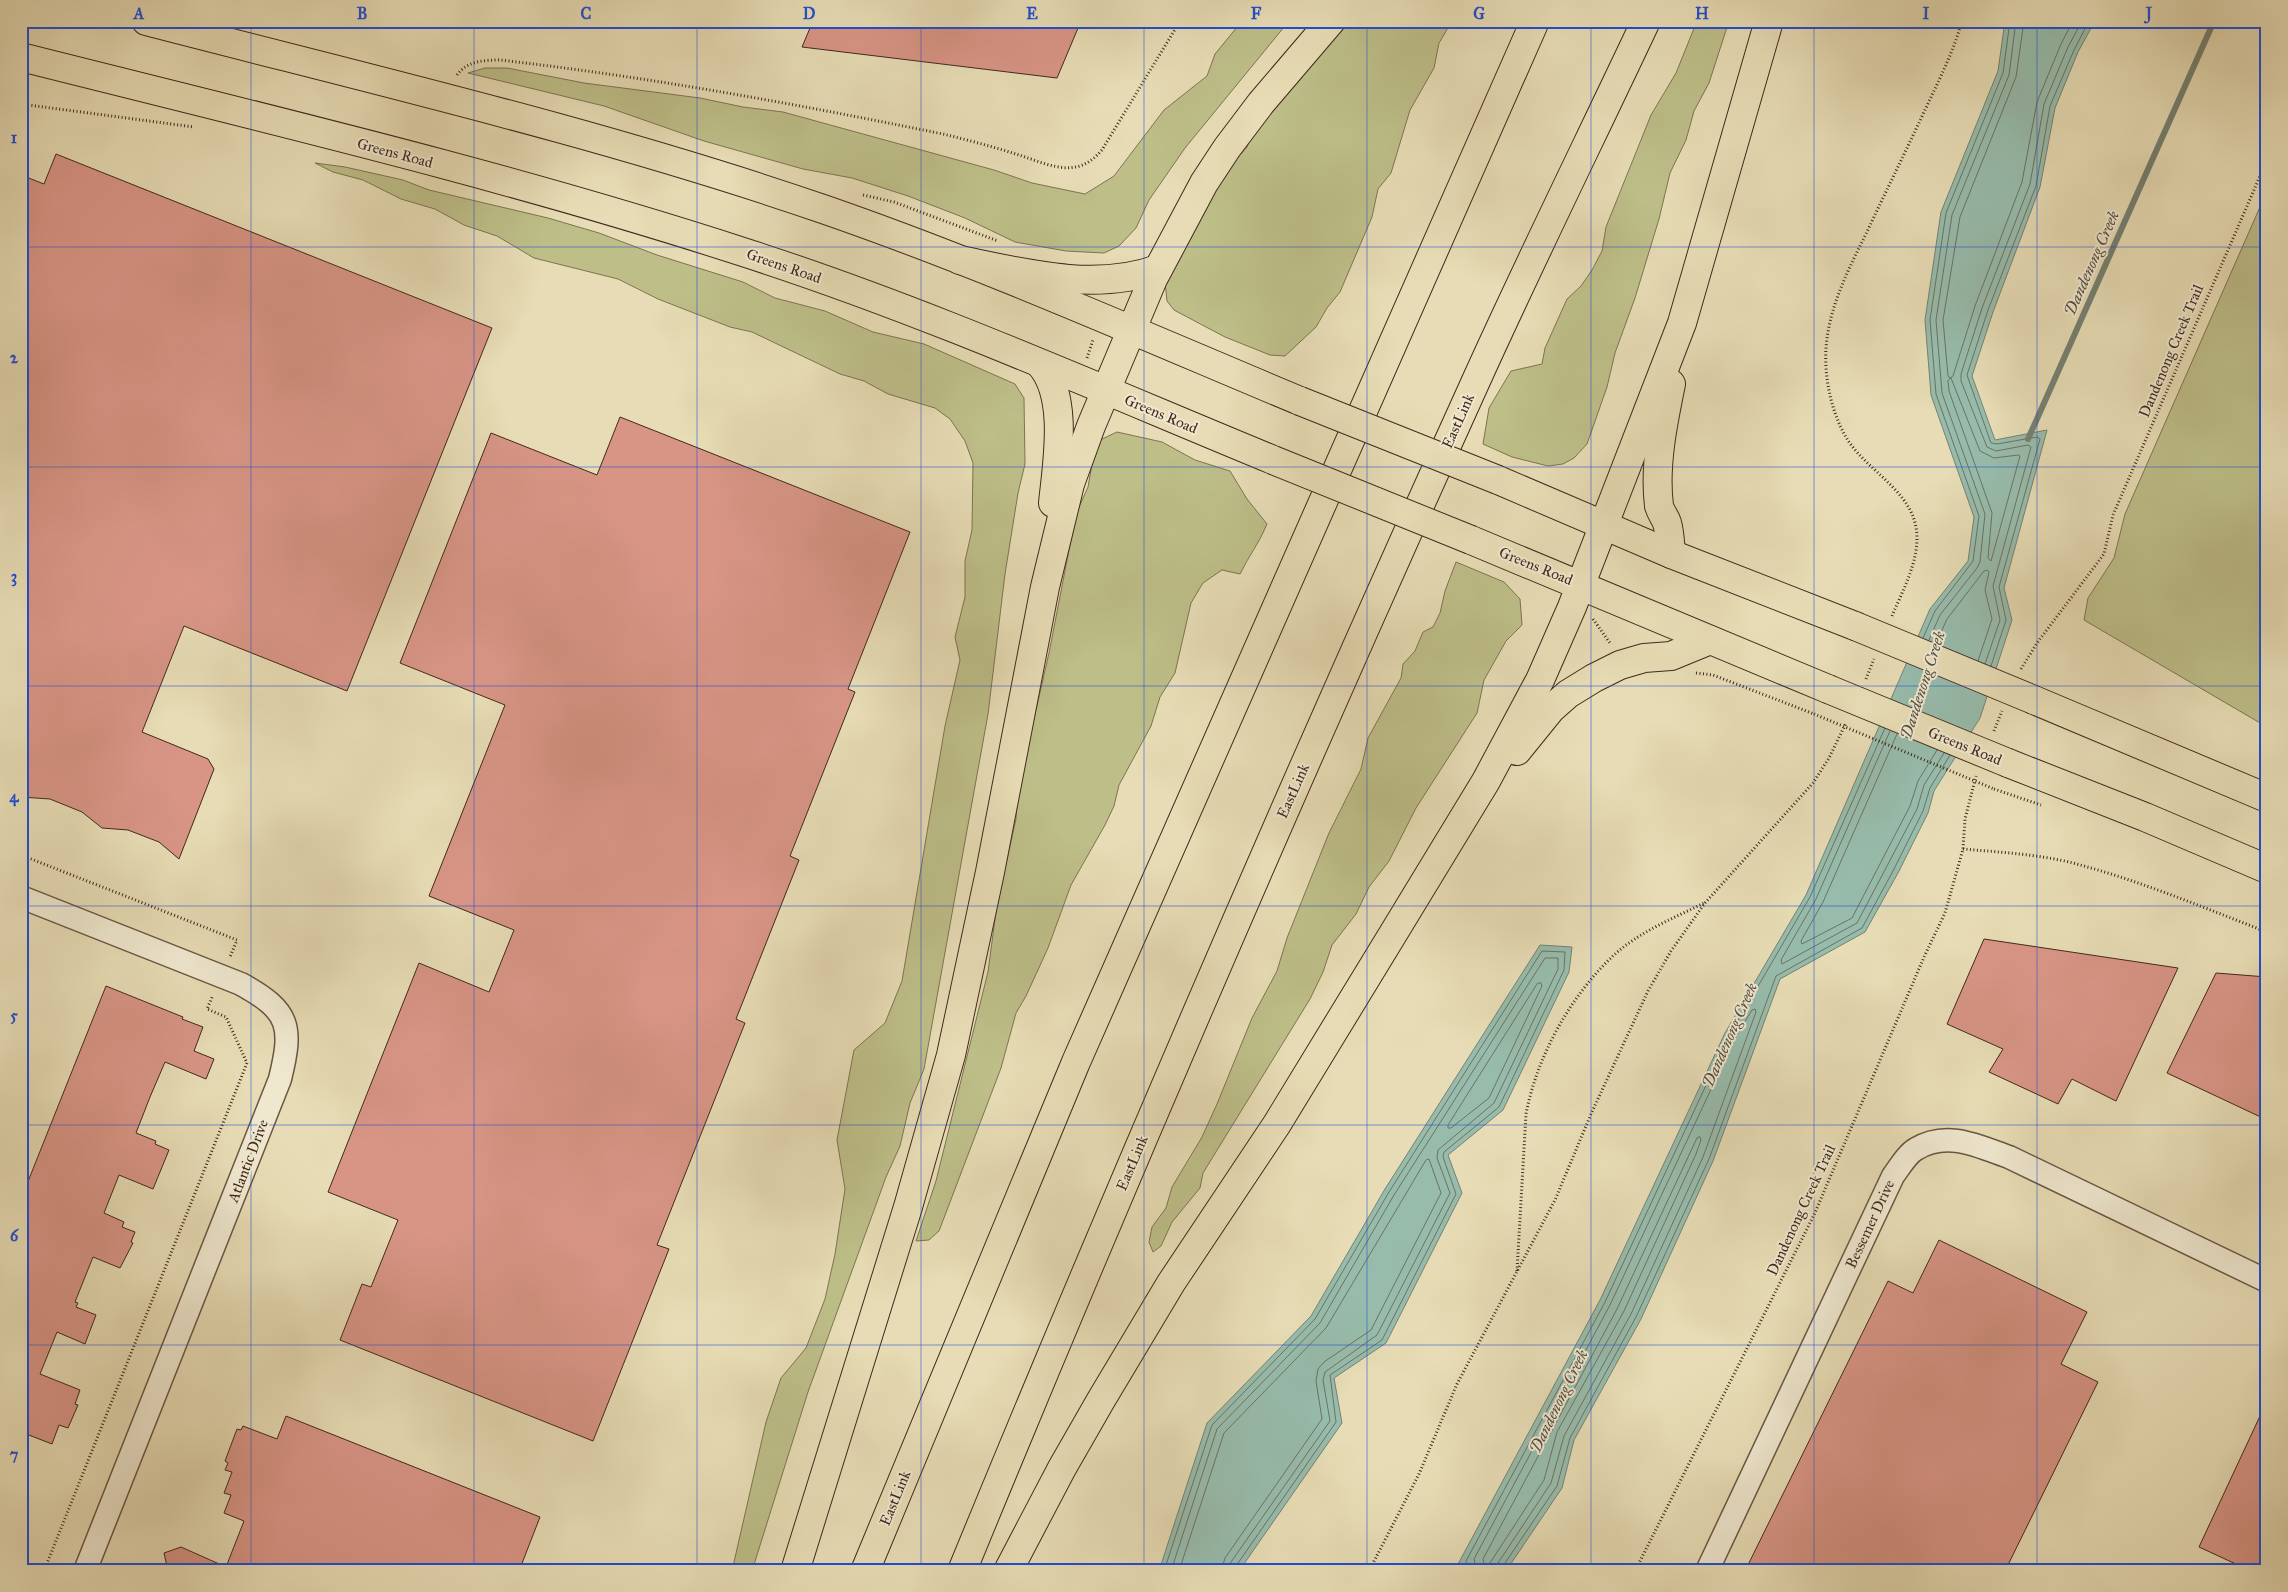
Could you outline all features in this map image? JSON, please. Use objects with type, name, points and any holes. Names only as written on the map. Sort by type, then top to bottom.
[{"type":"main road","points":[[146,21],[583,134],[696,168],[824,210],[960,260],[1300,401],[1498,480],[1671,554],[1855,626],[2267,798]]},
{"type":"main road","points":[[795,1571],[908,1207],[951,1055],[990,872],[1045,587],[1070,484],[1106,391],[1158,269],[1199,192],[1227,148],[1261,103],[1331,21]]},
{"type":"main road","name":"EastLink","points":[[865,1571],[1076,1062],[1535,21]]},
{"type":"main road","name":"EastLink","points":[[962,1571],[1162,1089],[1362,634],[1477,378],[1646,21]]},
{"type":"main road","points":[[1008,1571],[1067,1459],[1166,1291],[1277,1124],[1486,782],[1544,672],[1581,584],[1682,323],[1769,21]]},
{"type":"main road","name":"Greens Road","points":[[21,56],[524,186],[643,220],[853,289],[1581,584],[1710,640],[2153,821],[2267,870]]},
{"type":"main road","points":[[960,260],[1039,275],[1077,279],[1131,277],[1158,269]]},
{"type":"main road","points":[[1671,554],[1667,522],[1661,514],[1659,505],[1658,474],[1666,408],[1682,323]]},
{"type":"main road","points":[[1040,364],[1051,380],[1056,392],[1058,428],[1045,587]]},
{"type":"main road","points":[[1486,782],[1513,756],[1551,709],[1568,694],[1620,664],[1644,658],[1671,656],[1710,640]]},
{"type":"street","name":"Atlantic Drive","points":[[21,897],[241,984],[266,998],[282,1016],[287,1033],[286,1056],[280,1079],[86,1571]]},
{"type":"street","name":"Bessemer Drive","points":[[1707,1571],[1893,1176],[1915,1150],[1942,1138],[1967,1142],[2009,1157],[2267,1281]]},
{"type":"path","points":[[446,98],[461,69],[472,64],[482,60],[525,63],[720,90],[945,135],[998,148],[1052,166],[1070,168],[1083,166],[1093,160],[1102,150],[1180,21]]},
{"type":"path","points":[[1888,625],[1913,562],[1917,538],[1914,517],[1905,500],[1849,441],[1836,415],[1827,380],[1826,349],[1829,324],[1849,269],[1944,70],[1962,21]]},
{"type":"path","points":[[21,104],[201,128]]},
{"type":"path","name":"Dandenong Creek Trail","points":[[2104,554],[2113,515],[2267,160]]},
{"type":"path","points":[[1080,380],[1101,318]]},
{"type":"path","points":[[1862,688],[1877,653]]},
{"type":"path","points":[[1814,714],[1994,789]]},
{"type":"path","points":[[1369,1571],[1419,1474],[1458,1384],[1554,1200],[1594,1106],[1648,991],[1671,951],[1705,903],[1813,783],[1834,750],[1850,715]]},
{"type":"path","name":"Dandenong Creek Trail","points":[[1636,1571],[1814,1216],[1924,957],[1945,913],[1963,849],[2027,855],[2069,862],[2126,880],[2267,932]]},
{"type":"path","points":[[21,855],[237,940],[207,1009],[226,1017],[246,1063],[44,1571]]},
{"type":"path","points":[[1516,1274],[1526,1114],[1530,1092],[1554,1035],[1577,1000],[1615,954],[1646,933],[1705,903]]},
{"type":"green space","points":[[1242,21],[1289,21],[1185,148],[1149,200],[1136,228],[1119,246],[1104,253],[1066,251],[1015,242],[965,218],[908,196],[852,178],[803,169],[704,141],[604,106],[468,73],[485,68],[507,68],[584,83],[700,98],[743,107],[783,112],[994,170],[1032,183],[1085,194],[1114,176],[1164,110],[1207,76],[1215,54]]},
{"type":"green space","points":[[1346,21],[1452,21],[1439,43],[1434,68],[1410,110],[1391,173],[1378,189],[1372,217],[1340,292],[1327,308],[1316,327],[1285,356],[1270,355],[1225,337],[1174,310],[1167,301],[1165,282],[1209,190],[1247,147],[1256,125],[1341,23]]},
{"type":"green space","points":[[1697,21],[1729,21],[1709,83],[1694,111],[1686,140],[1670,173],[1659,219],[1635,298],[1615,353],[1607,387],[1587,444],[1574,458],[1563,464],[1548,466],[1512,457],[1483,444],[1489,408],[1511,371],[1542,364],[1545,348],[1567,299],[1581,286],[1602,251],[1606,227],[1651,115],[1676,73]]},
{"type":"green space","points":[[315,163],[345,167],[403,180],[429,190],[548,218],[599,233],[657,255],[743,282],[775,298],[825,311],[873,332],[924,344],[1015,384],[1024,398],[1025,464],[1018,493],[1005,574],[988,714],[924,1069],[910,1103],[900,1146],[886,1177],[808,1392],[752,1571],[732,1571],[766,1422],[781,1378],[806,1348],[825,1299],[835,1254],[845,1189],[837,1140],[854,1050],[885,1023],[902,981],[945,726],[960,660],[955,637],[965,597],[965,561],[972,530],[973,463],[965,441],[950,419],[935,408],[888,394],[864,381],[840,374],[752,332],[730,327],[658,299],[618,279],[534,258],[497,236],[464,225],[435,209],[401,199],[363,180],[333,172]]},
{"type":"green space","points":[[2267,191],[2267,727],[2084,620],[2088,598],[2114,558],[2125,514]]},
{"type":"green space","points":[[1117,432],[1162,442],[1195,460],[1230,471],[1247,499],[1267,524],[1240,574],[1222,570],[1203,583],[1191,603],[1175,673],[1160,697],[1151,726],[1119,785],[1114,806],[1105,825],[1071,885],[1048,948],[1016,1013],[1001,1068],[939,1231],[929,1240],[916,1241],[936,1181],[988,972],[997,904],[1016,819],[1018,789],[1049,653],[1076,514],[1088,487],[1095,447],[1102,439]]},
{"type":"green space","points":[[1456,562],[1504,582],[1520,599],[1522,625],[1506,641],[1484,680],[1477,713],[1416,808],[1389,861],[1369,887],[1356,914],[1332,945],[1323,972],[1310,999],[1203,1173],[1200,1188],[1172,1222],[1161,1246],[1153,1252],[1149,1242],[1152,1227],[1166,1208],[1172,1187],[1202,1137],[1252,1018],[1277,971],[1287,938],[1329,833],[1361,769],[1368,738],[1401,678],[1403,664],[1415,651],[1423,632],[1433,627],[1440,613],[1445,591]]},
{"type":"water","points":[[2005,21],[2095,21],[2078,52],[2055,108],[2040,187],[1993,312],[1972,376],[1995,440],[2047,430],[2004,588],[2012,620],[1980,718],[1934,791],[1928,813],[1898,873],[1865,932],[1780,979],[1713,1161],[1641,1319],[1574,1440],[1562,1488],[1506,1571],[1474,1571],[1457,1566],[1600,1300],[1725,1033],[1806,895],[1930,609],[1968,561],[1974,517],[1931,395],[1925,320],[1941,212],[1998,71]]},
{"type":"water","points":[[1540,945],[1572,947],[1569,972],[1503,1110],[1448,1155],[1462,1193],[1386,1343],[1334,1378],[1342,1423],[1239,1571],[1159,1571],[1207,1423],[1311,1316],[1385,1189]]},
{"type":"building","points":[[813,21],[1081,21],[1057,78],[802,47]]},
{"type":"building","points":[[56,154],[492,328],[347,691],[184,626],[142,732],[208,759],[214,769],[179,859],[159,842],[128,830],[102,828],[82,812],[50,799],[21,797],[21,175],[44,184]]},
{"type":"building","points":[[620,417],[910,532],[848,689],[855,692],[790,856],[799,860],[736,1019],[745,1023],[657,1245],[669,1249],[593,1441],[340,1340],[362,1284],[371,1287],[398,1220],[328,1192],[419,963],[489,992],[514,930],[429,896],[505,705],[400,663],[491,433],[597,475]]},
{"type":"building","points":[[1984,939],[2178,968],[2116,1101],[2072,1079],[2058,1104],[1989,1072],[2003,1049],[1947,1024]]},
{"type":"building","points":[[2216,973],[2267,977],[2267,1120],[2167,1073]]},
{"type":"building","points":[[106,986],[203,1027],[194,1051],[214,1059],[206,1079],[165,1062],[150,1097],[136,1133],[156,1141],[155,1144],[169,1150],[153,1189],[119,1175],[104,1213],[124,1222],[122,1227],[135,1232],[131,1242],[133,1243],[120,1268],[93,1257],[75,1302],[78,1303],[76,1307],[96,1315],[85,1344],[57,1332],[40,1374],[80,1390],[75,1404],[78,1405],[68,1428],[59,1425],[52,1444],[21,1432],[21,1199]]},
{"type":"building","points":[[1939,1240],[2087,1312],[2061,1364],[2098,1382],[2005,1571],[1745,1571],[1888,1281],[1913,1293]]},
{"type":"building","points":[[2267,1401],[2267,1571],[2251,1571],[2199,1547]]},
{"type":"building","points":[[286,1416],[540,1517],[519,1571],[168,1571],[164,1553],[181,1547],[226,1567],[244,1521],[224,1513],[231,1495],[224,1493],[232,1472],[225,1470],[228,1463],[225,1461],[237,1429],[241,1430],[243,1426],[277,1439]]},
{"type":"waterway","name":"Dandenong Creek","points":[[2028,439],[2214,21]]}]
